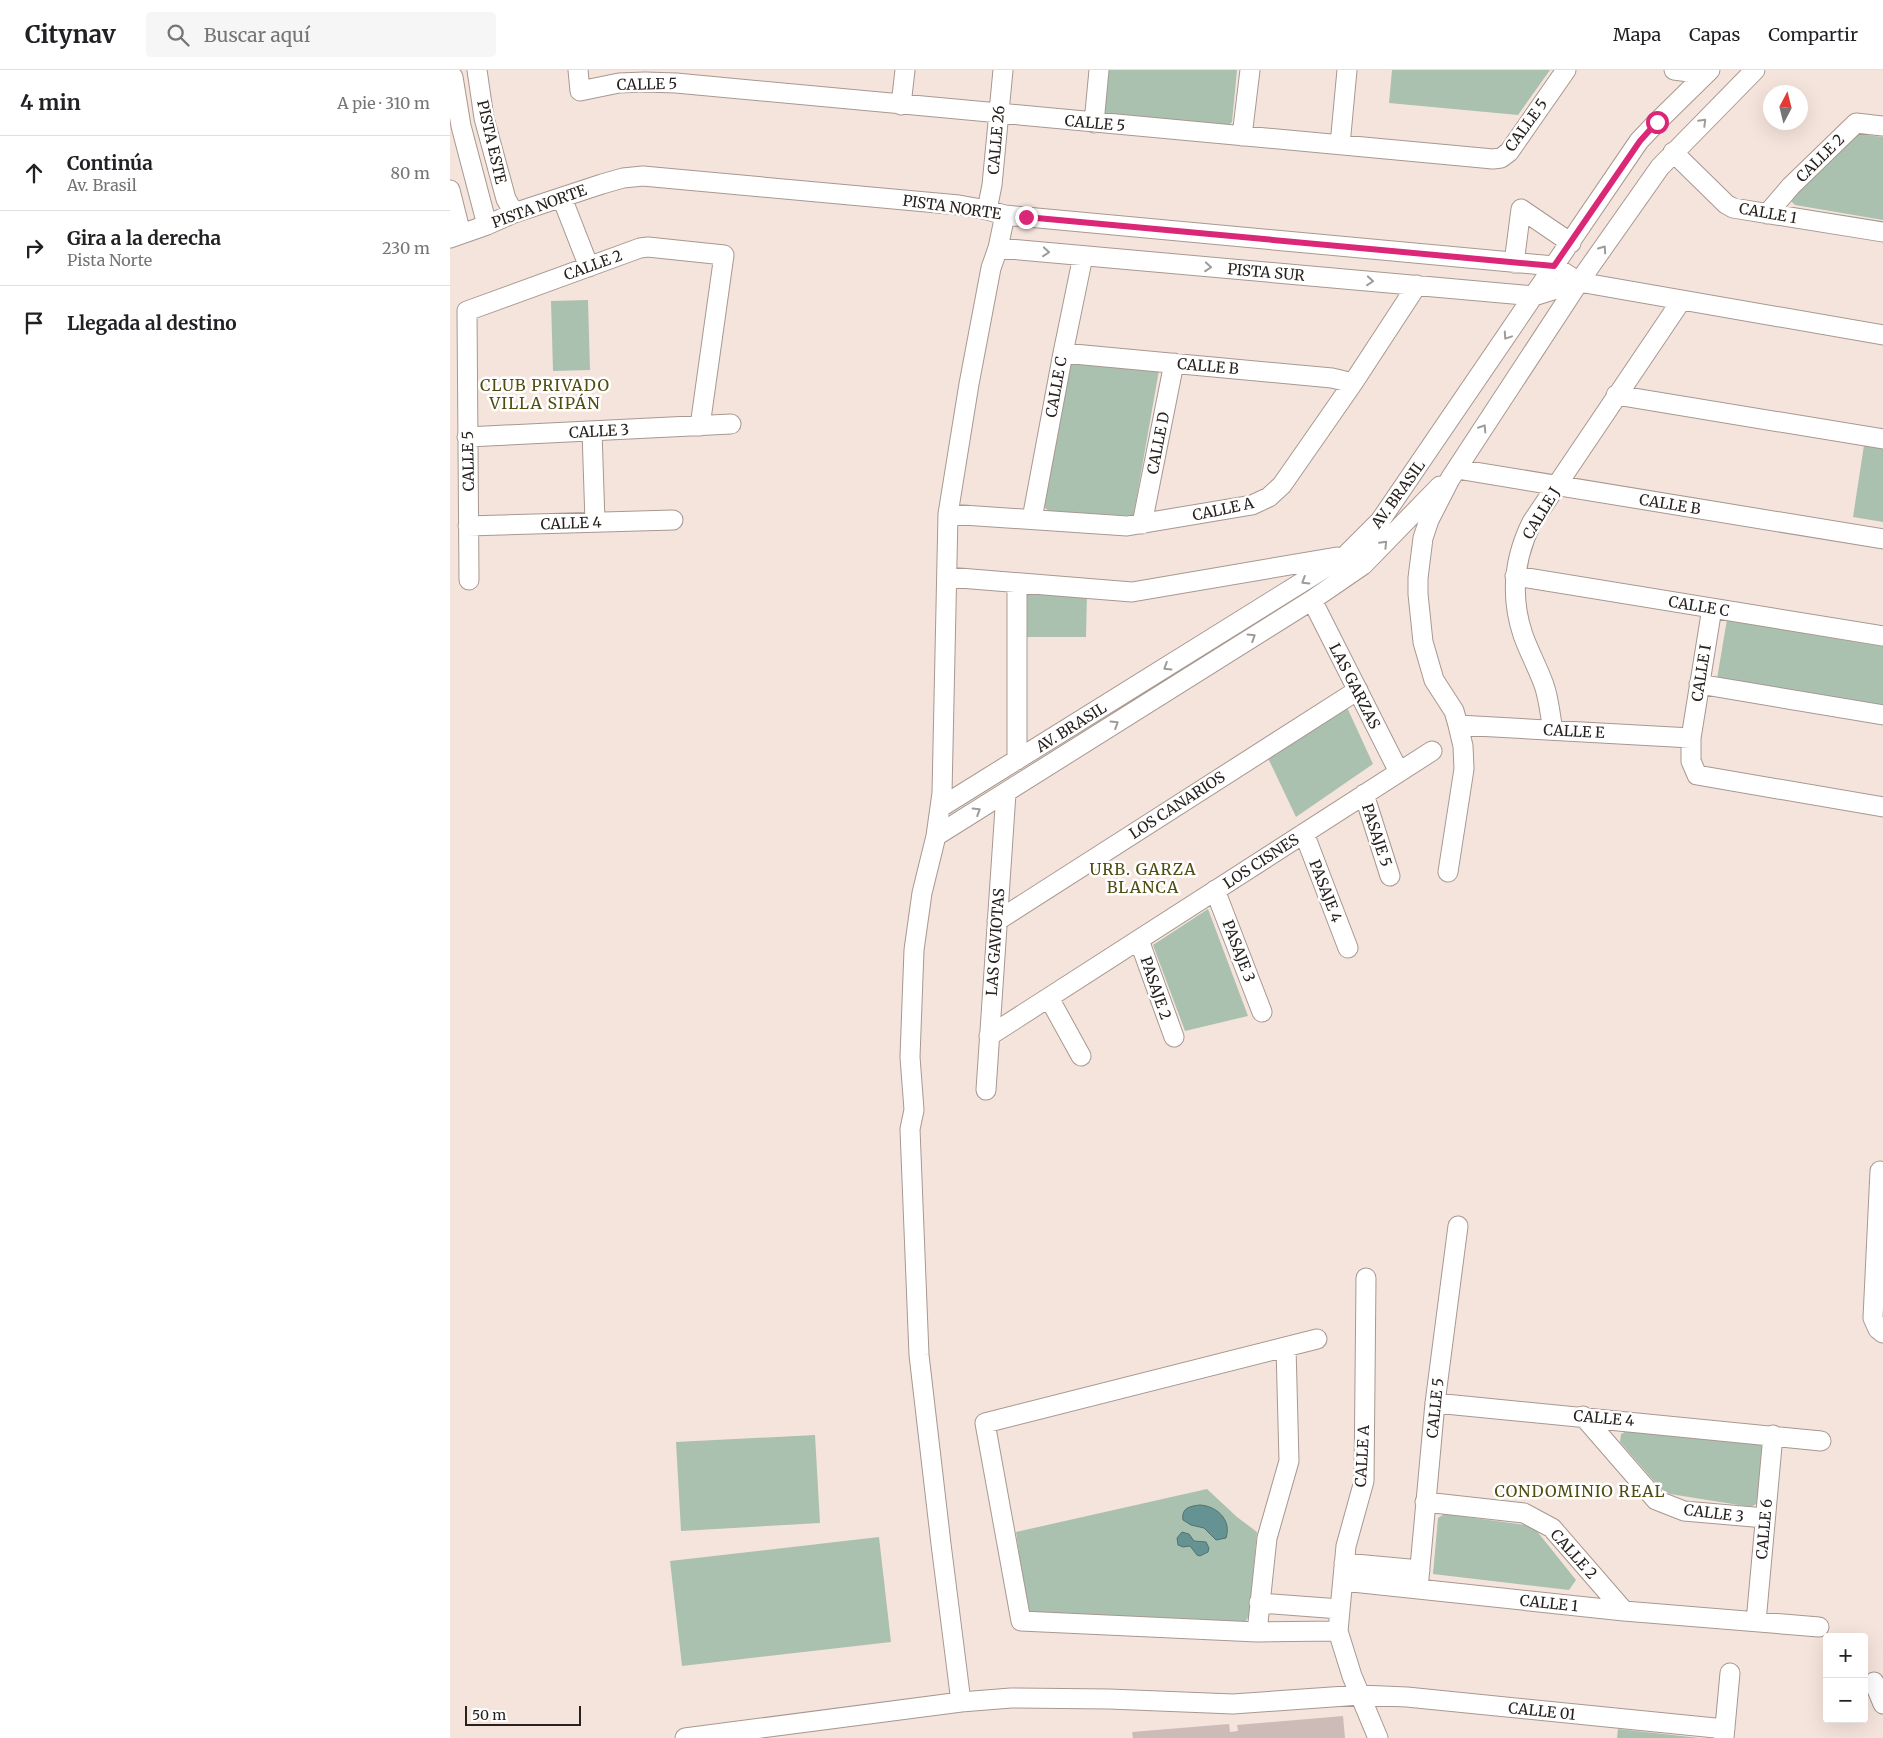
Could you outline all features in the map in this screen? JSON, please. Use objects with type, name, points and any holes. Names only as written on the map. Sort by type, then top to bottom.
[{"type":"street","name":"PISTA ESTE","points":[[477,70],[484,118],[506,199],[514,213]]},
{"type":"street","name":"CALLE 5","points":[[578,70],[580,91],[619,83],[676,83],[1493,159],[1501,158],[1509,152],[1566,70]]},
{"type":"street","points":[[901,105],[905,70]]},
{"type":"street","name":"CALLE 26","points":[[961,1702],[919,1355],[910,1129],[914,1110],[910,1057],[914,950],[922,893],[941,807],[945,703],[948,514],[969,384],[991,268],[998,248],[992,185],[1002,70]]},
{"type":"street","points":[[1094,122],[1099,70]]},
{"type":"street","points":[[1242,136],[1250,70]]},
{"type":"street","points":[[1340,145],[1348,70]]},
{"type":"street","points":[[1674,70],[1708,72]]},
{"type":"street","points":[[1448,872],[1464,768],[1462,746],[1454,711],[1440,691],[1429,666],[1423,642],[1418,594],[1423,538],[1438,502],[1457,469],[1579,282],[1660,167],[1755,70]]},
{"type":"street","name":"AV. BRASIL","points":[[941,807],[1346,555],[1380,522],[1640,141],[1708,72]]},
{"type":"street","points":[[453,77],[461,126],[487,225]]},
{"type":"street","name":"CALLE 2","points":[[1767,214],[1791,186],[1856,123],[1883,126]]},
{"type":"street","name":"CALLE 1","points":[[1673,152],[1726,204],[1734,208],[1883,232]]},
{"type":"street","name":"PISTA NORTE","points":[[456,236],[514,213],[624,178],[643,176],[950,204],[996,212],[1554,266]]},
{"type":"street","points":[[450,190],[456,236]]},
{"type":"street","points":[[562,198],[589,267]]},
{"type":"street","points":[[1514,263],[1521,209],[1570,243]]},
{"type":"street","name":"CALLE 2","points":[[466,311],[648,247],[724,255],[700,426]]},
{"type":"street","name":"PISTA SUR","points":[[998,248],[1534,296]]},
{"type":"street","name":"CALLE C","points":[[1032,519],[1083,256]]},
{"type":"street","points":[[1554,266],[1579,282],[1883,335]]},
{"type":"street","points":[[1534,296],[1579,282]]},
{"type":"street","name":"CALLE A","points":[[948,514],[1127,526],[1252,505],[1269,497],[1282,485],[1417,285]]},
{"type":"street","name":"CALLE J","points":[[1553,730],[1545,687],[1522,632],[1514,597],[1518,557],[1532,522],[1681,301]]},
{"type":"street","name":"CALLE 5","points":[[466,311],[469,580]]},
{"type":"street","name":"CALLE B","points":[[1063,353],[1332,378],[1353,382]]},
{"type":"street","name":"CALLE D","points":[[1142,524],[1174,363]]},
{"type":"street","points":[[1616,395],[1883,439]]},
{"type":"street","name":"CALLE 3","points":[[468,437],[731,424]]},
{"type":"street","points":[[592,431],[595,522]]},
{"type":"street","name":"AV. BRASIL","points":[[936,836],[1312,600],[1363,565],[1457,469]]},
{"type":"street","name":"CALLE B","points":[[1457,469],[1883,539]]},
{"type":"street","name":"CALLE 4","points":[[468,526],[673,520]]},
{"type":"street","points":[[947,577],[1132,592],[1346,555]]},
{"type":"street","name":"CALLE C","points":[[1515,576],[1883,636]]},
{"type":"street","points":[[1017,583],[1017,760]]},
{"type":"street","name":"LAS GARZAS","points":[[1312,600],[1399,772]]},
{"type":"street","name":"CALLE I","points":[[1712,608],[1691,738],[1691,761],[1697,775],[1883,807]]},
{"type":"street","points":[[1699,684],[1883,715]]},
{"type":"street","name":"LOS CANARIOS","points":[[997,921],[1358,690]]},
{"type":"street","name":"CALLE E","points":[[1458,725],[1691,738]]},
{"type":"street","name":"LOS CISNES","points":[[989,1036],[1432,751]]},
{"type":"street","name":"LAS GAVIOTAS","points":[[986,1090],[1006,793]]},
{"type":"street","name":"PASAJE 5","points":[[1364,794],[1390,876]]},
{"type":"street","name":"PASAJE 4","points":[[1304,833],[1348,948]]},
{"type":"street","name":"PASAJE 3","points":[[1215,890],[1262,1012]]},
{"type":"street","name":"PASAJE 2","points":[[1139,940],[1174,1037]]},
{"type":"street","points":[[1049,998],[1081,1056]]},
{"type":"street","points":[[1880,1171],[1873,1318],[1878,1330],[1883,1333]]},
{"type":"street","name":"CALLE 5","points":[[1418,1589],[1435,1403],[1458,1226]]},
{"type":"street","name":"CALLE A","points":[[1338,1631],[1346,1546],[1364,1481],[1366,1278]]},
{"type":"street","points":[[1318,1338],[985,1422],[1021,1621],[1257,1632],[1338,1631],[1360,1695],[1378,1738]]},
{"type":"street","points":[[1257,1632],[1267,1538],[1290,1462],[1286,1347]]},
{"type":"street","name":"CALLE 4","points":[[1435,1403],[1821,1440]]},
{"type":"street","name":"CALLE 3","points":[[1583,1416],[1656,1500],[1684,1511],[1766,1518]]},
{"type":"street","name":"CALLE 6","points":[[1756,1622],[1772,1435]]},
{"type":"street","name":"CALLE 2","points":[[1425,1502],[1524,1513],[1552,1528],[1624,1611]]},
{"type":"street","points":[[1344,1572],[1420,1570]]},
{"type":"street","name":"CALLE 1","points":[[1344,1572],[1418,1589],[1624,1611],[1819,1627]]},
{"type":"street","points":[[1259,1603],[1340,1608]]},
{"type":"street","points":[[1724,1733],[1730,1673]]},
{"type":"street","points":[[1874,1682],[1883,1704]]},
{"type":"street","name":"CALLE 01","points":[[685,1738],[961,1702],[1038,1697],[1233,1704],[1360,1695],[1407,1697],[1724,1733]]},
{"type":"green space","points":[[1105,70],[1237,70],[1232,122],[1228,126],[1103,114]]},
{"type":"green space","points":[[1392,70],[1550,70],[1518,115],[1389,103]]},
{"type":"green space","points":[[1853,133],[1883,137],[1883,220],[1795,205],[1790,200]]},
{"type":"green space","points":[[588,300],[590,370],[553,371],[551,301]]},
{"type":"green space","points":[[1068,362],[1159,370],[1132,516],[1049,511],[1043,504]]},
{"type":"green space","points":[[1864,445],[1883,449],[1883,522],[1853,517]]},
{"type":"green space","points":[[1020,588],[1087,592],[1086,637],[1022,637]]},
{"type":"green space","points":[[1727,619],[1883,644],[1883,707],[1717,679]]},
{"type":"green space","points":[[1345,703],[1373,764],[1296,817],[1267,756]]},
{"type":"green space","points":[[1208,909],[1248,1016],[1185,1031],[1153,945]]},
{"type":"green space","points":[[1627,1431],[1761,1444],[1765,1452],[1758,1503],[1751,1507],[1670,1494],[1661,1489],[1620,1442],[1621,1434]]},
{"type":"green space","points":[[815,1435],[820,1523],[681,1531],[676,1442]]},
{"type":"green space","points":[[1207,1489],[1237,1517],[1257,1532],[1249,1616],[1245,1622],[1028,1616],[1016,1532]]},
{"type":"green space","points":[[1444,1514],[1526,1525],[1536,1530],[1576,1580],[1569,1590],[1433,1574],[1438,1518]]},
{"type":"green space","points":[[879,1537],[891,1642],[682,1666],[670,1561]]},
{"type":"green space","points":[[1618,1729],[1700,1738],[1617,1738]]},
{"type":"water","points":[[1200,1505],[1212,1508],[1225,1519],[1227,1525],[1226,1538],[1216,1540],[1204,1528],[1191,1525],[1183,1520],[1185,1510]]},
{"type":"water","points":[[1182,1532],[1189,1534],[1194,1541],[1206,1542],[1209,1548],[1208,1552],[1200,1556],[1190,1546],[1183,1547],[1178,1545],[1177,1538]]},
{"type":"building","points":[[1343,1716],[1345,1738],[1133,1738],[1132,1732],[1229,1724],[1230,1732],[1238,1731],[1237,1725]]},
{"type":"district","name":"CLUB PRIVADO VILLA SIPÁN","points":[[545,394]]},
{"type":"district","name":"URB. GARZA BLANCA","points":[[1143,878]]},
{"type":"district","name":"CONDOMINIO REAL","points":[[1580,1491]]},
{"type":"route","points":[[1026,217],[1554,266],[1640,141],[1657,122]]}]
